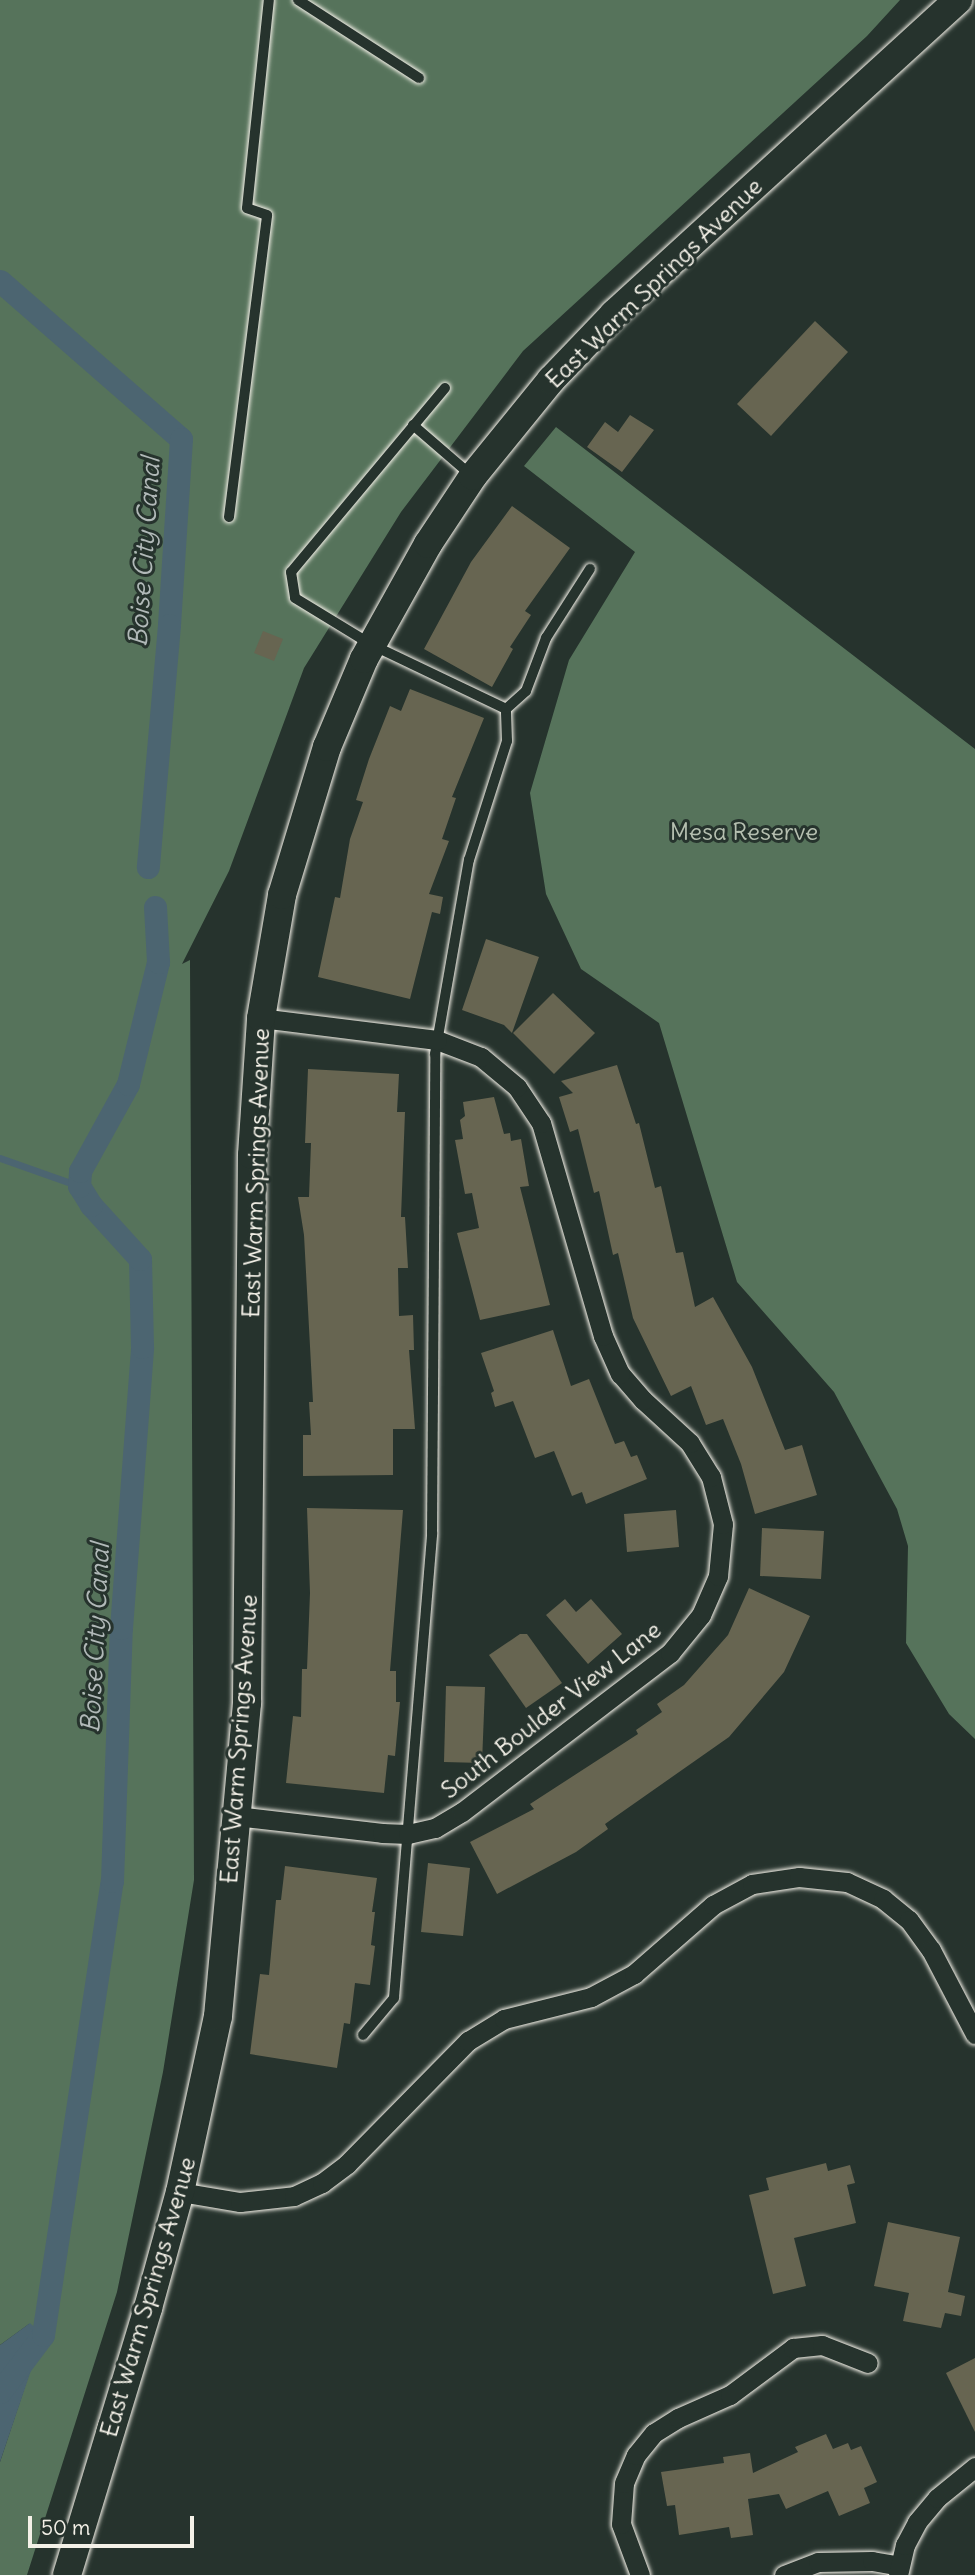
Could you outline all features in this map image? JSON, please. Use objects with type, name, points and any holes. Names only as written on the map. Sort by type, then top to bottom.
[{"type":"street","name":"East Warm Springs Avenue","points":[[67,2575],[149,2308],[180,2192],[218,2016],[248,1653],[252,1155],[261,1018],[282,895],[327,747],[372,645],[428,544],[473,476],[551,380],[614,314],[958,0]]},
{"type":"street","name":"South Boulder View Lane","points":[[236,1816],[408,1834],[435,1828],[462,1812],[670,1653],[701,1615],[718,1576],[723,1524],[711,1477],[690,1443],[643,1400],[620,1374],[603,1336],[541,1123],[517,1087],[481,1057],[437,1040],[261,1018]]},
{"type":"street","points":[[180,2192],[240,2202],[294,2196],[322,2183],[347,2164],[468,2041],[504,2019],[591,1997],[634,1974],[713,1905],[752,1884],[799,1877],[847,1882],[883,1899],[909,1920],[931,1950],[975,2034]]},
{"type":"street","points":[[640,2575],[621,2524],[624,2483],[636,2455],[654,2433],[678,2418],[730,2395],[793,2348],[822,2345],[868,2363]]},
{"type":"street","points":[[784,2575],[818,2562],[872,2561],[898,2571],[905,2545],[917,2522],[937,2498],[975,2467]]},
{"type":"lane","points":[[229,517],[267,215],[247,208],[269,0]]},
{"type":"lane","points":[[298,0],[419,78]]},
{"type":"lane","points":[[445,388],[291,572],[295,598],[372,645],[506,709]]},
{"type":"lane","points":[[413,425],[473,476]]},
{"type":"lane","points":[[363,2035],[394,1998],[432,1534],[437,1040],[469,860],[507,741],[506,709],[526,691],[546,638],[590,569]]},
{"type":"green space","points":[[0,0],[900,0],[867,36],[523,351],[401,512],[304,668],[229,871],[182,964],[190,960],[194,1880],[163,2072],[117,2292],[27,2575],[0,2575],[0,2462],[42,2335],[29,2324],[0,2345]]},
{"type":"green space","name":"Mesa Reserve","points":[[556,427],[975,749],[975,1739],[949,1714],[906,1643],[908,1546],[897,1509],[834,1392],[737,1282],[659,1023],[581,969],[546,894],[530,793],[569,660],[635,552],[524,466]]},
{"type":"water","points":[[30,2323],[43,2335],[0,2462],[0,2345]]},
{"type":"building","points":[[815,321],[848,352],[771,436],[737,404]]},
{"type":"building","points":[[630,415],[654,430],[622,472],[587,447],[605,422],[618,432]]},
{"type":"building","points":[[512,506],[570,548],[525,611],[531,615],[510,647],[513,649],[492,687],[424,649],[471,562]]},
{"type":"building","points":[[263,631],[283,639],[274,661],[254,653]]},
{"type":"building","points":[[410,689],[484,718],[452,797],[456,798],[442,839],[449,841],[429,894],[443,897],[440,914],[432,912],[410,999],[318,977],[335,897],[340,898],[350,839],[363,802],[356,800],[369,759],[390,706],[401,711]]},
{"type":"building","points":[[486,939],[539,957],[512,1033],[504,1025],[462,1010]]},
{"type":"building","points":[[553,993],[595,1033],[554,1074],[513,1033]]},
{"type":"building","points":[[617,1065],[636,1124],[639,1123],[655,1188],[661,1186],[676,1253],[683,1252],[695,1307],[713,1297],[752,1367],[785,1450],[802,1445],[817,1495],[755,1514],[741,1464],[723,1419],[706,1425],[691,1386],[671,1396],[633,1318],[618,1253],[613,1255],[599,1191],[594,1193],[578,1129],[570,1132],[559,1097],[573,1093],[561,1081]]},
{"type":"building","points":[[308,1069],[399,1074],[397,1112],[405,1112],[401,1217],[405,1217],[408,1268],[398,1268],[399,1316],[413,1315],[414,1350],[409,1350],[415,1429],[393,1429],[393,1475],[303,1476],[303,1435],[311,1435],[309,1402],[313,1402],[304,1235],[298,1197],[309,1197],[311,1143],[305,1143]]},
{"type":"building","points":[[494,1097],[504,1134],[510,1133],[511,1141],[521,1139],[529,1186],[520,1187],[550,1305],[480,1320],[457,1233],[479,1228],[472,1193],[465,1194],[455,1140],[463,1139],[460,1120],[465,1116],[463,1102]]},
{"type":"building","points":[[553,1330],[571,1386],[589,1379],[615,1444],[624,1441],[631,1457],[637,1455],[647,1479],[586,1504],[582,1492],[572,1496],[554,1451],[535,1458],[513,1401],[495,1407],[491,1393],[494,1391],[481,1353]]},
{"type":"building","points":[[307,1508],[403,1510],[390,1671],[396,1671],[396,1702],[400,1702],[395,1756],[388,1755],[384,1793],[286,1783],[293,1716],[301,1717],[302,1669],[307,1669],[310,1593]]},
{"type":"building","points":[[676,1510],[679,1547],[627,1552],[624,1514]]},
{"type":"building","points":[[762,1528],[824,1531],[821,1579],[760,1576]]},
{"type":"building","points":[[749,1588],[810,1616],[784,1672],[729,1737],[605,1824],[608,1829],[576,1852],[497,1894],[470,1842],[534,1809],[530,1804],[638,1734],[636,1730],[662,1712],[657,1704],[684,1685],[728,1635]]},
{"type":"building","points":[[565,1599],[576,1612],[591,1599],[622,1634],[588,1664],[546,1615]]},
{"type":"building","points":[[520,1634],[527,1634],[562,1683],[526,1708],[489,1655]]},
{"type":"building","points":[[446,1686],[485,1687],[482,1763],[444,1762]]},
{"type":"building","points":[[428,1863],[470,1868],[463,1936],[421,1932]]},
{"type":"building","points":[[285,1866],[377,1878],[372,1912],[375,1912],[371,1945],[375,1946],[370,1985],[355,1983],[350,2024],[344,2023],[337,2068],[250,2054],[260,1974],[269,1975],[276,1900],[281,1900]]},
{"type":"building","points":[[826,2163],[828,2171],[850,2165],[855,2183],[847,2185],[856,2223],[794,2238],[806,2286],[773,2294],[749,2195],[769,2190],[766,2178]]},
{"type":"building","points":[[888,2222],[960,2237],[948,2292],[965,2296],[961,2316],[945,2313],[941,2328],[903,2321],[909,2293],[874,2286]]},
{"type":"building","points":[[975,2358],[975,2432],[946,2373]]},
{"type":"building","points":[[826,2434],[833,2449],[848,2443],[851,2450],[861,2446],[877,2482],[864,2488],[870,2503],[839,2516],[828,2491],[786,2509],[779,2494],[748,2499],[753,2535],[731,2538],[729,2527],[679,2535],[675,2505],[667,2506],[661,2472],[724,2463],[723,2457],[750,2453],[753,2473],[798,2452],[795,2447]]},
{"type":"waterway","name":"Boise City Canal","points":[[0,281],[181,439],[169,625],[148,867]]},
{"type":"waterway","name":"Boise City Canal","points":[[0,2392],[43,2335],[112,1881],[121,1628],[142,1347],[140,1259],[91,1205],[79,1186],[80,1171],[128,1084],[158,962],[155,907]]},
{"type":"waterway","points":[[0,1158],[79,1186]]}]
